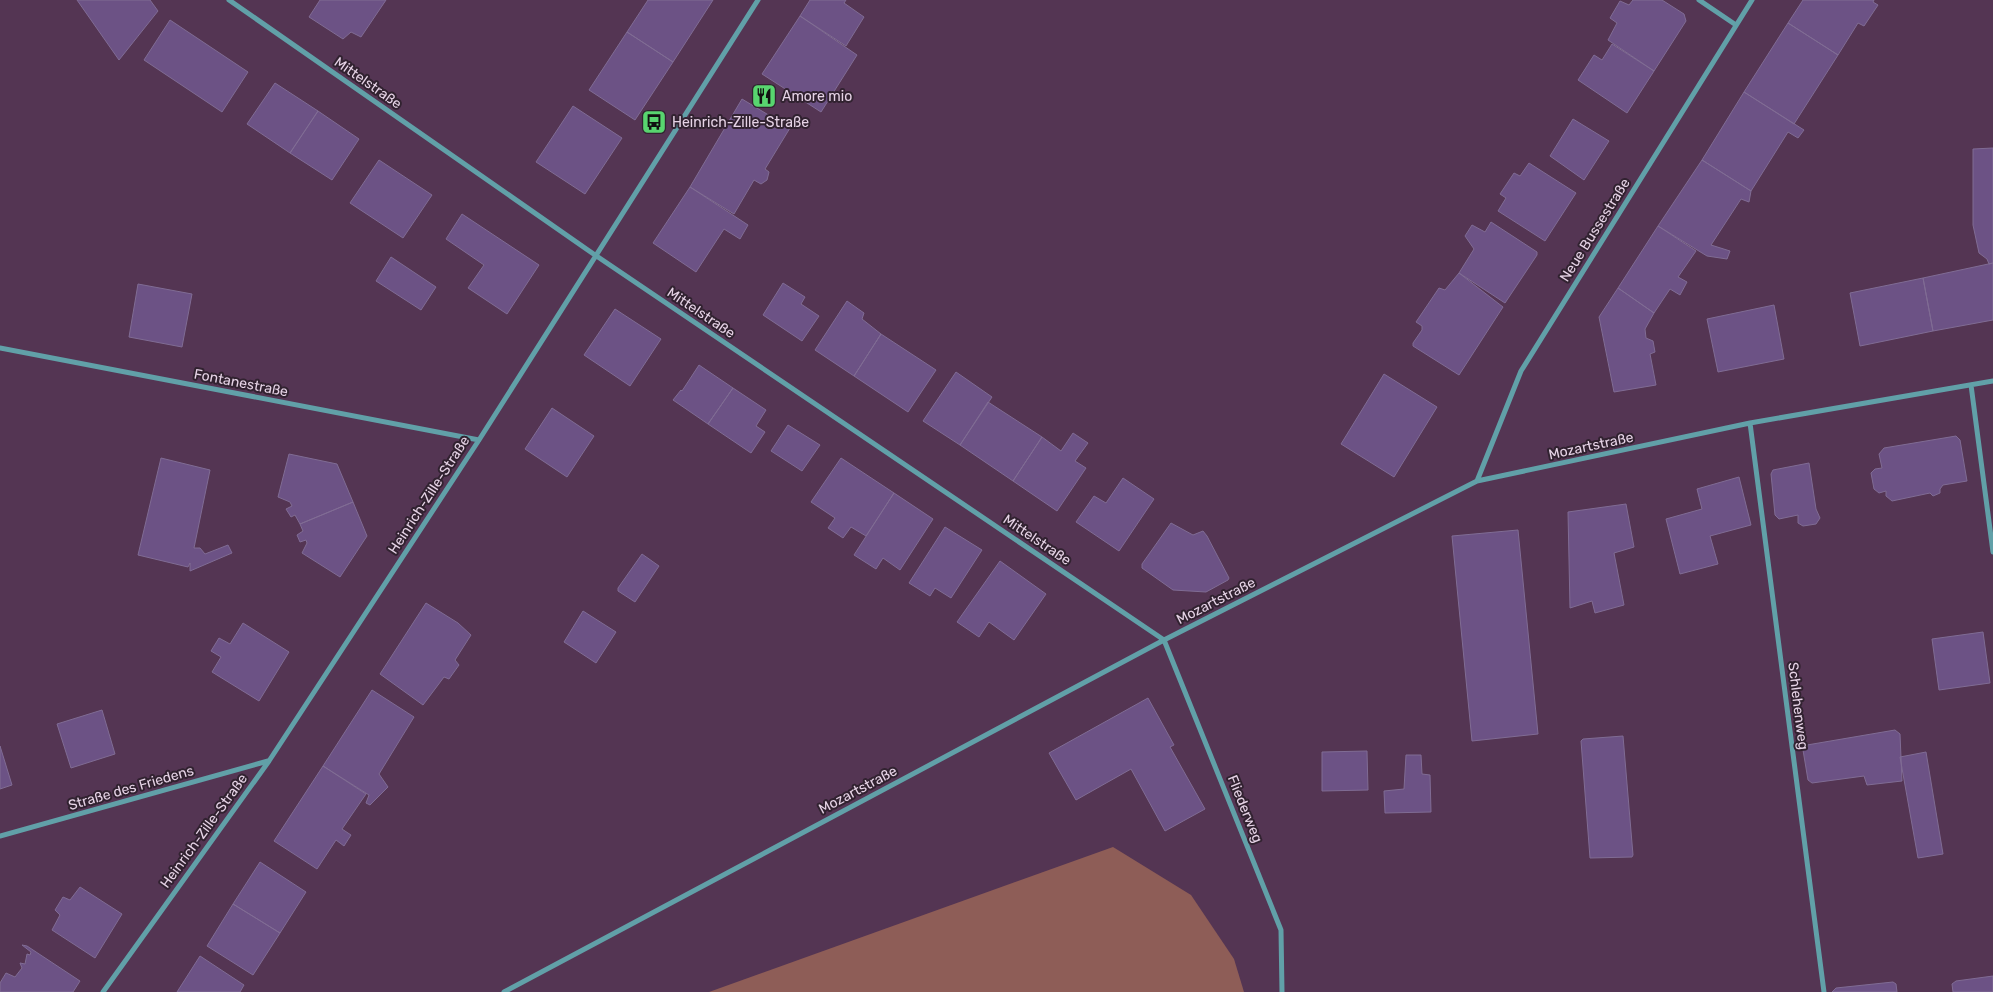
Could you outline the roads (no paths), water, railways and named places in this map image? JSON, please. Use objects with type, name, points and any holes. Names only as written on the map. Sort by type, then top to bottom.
[{"type":"street","name":"Mittelstraße","points":[[229,0],[595,255],[1164,640]]},
{"type":"street","name":"Heinrich-Zille-Straße","points":[[103,992],[268,761],[479,440],[758,0]]},
{"type":"street","points":[[1699,0],[1736,25]]},
{"type":"street","name":"Neue Bussestraße","points":[[1477,481],[1521,371],[1752,0]]},
{"type":"street","name":"Fontanestraße","points":[[0,348],[479,440]]},
{"type":"street","name":"Mozartstraße","points":[[504,992],[1164,640],[1477,481],[1750,423],[1993,381]]},
{"type":"street","points":[[1971,385],[1993,552]]},
{"type":"street","name":"Schlehenweg","points":[[1750,423],[1824,992]]},
{"type":"street","name":"Fliederweg","points":[[1164,640],[1281,930],[1282,992]]},
{"type":"street","name":"Straße des Friedens","points":[[0,836],[268,761]]},
{"type":"place","name":"Amore mio","points":[[764,96]]},
{"type":"place","name":"Heinrich-Zille-Straße","points":[[654,122]]}]
